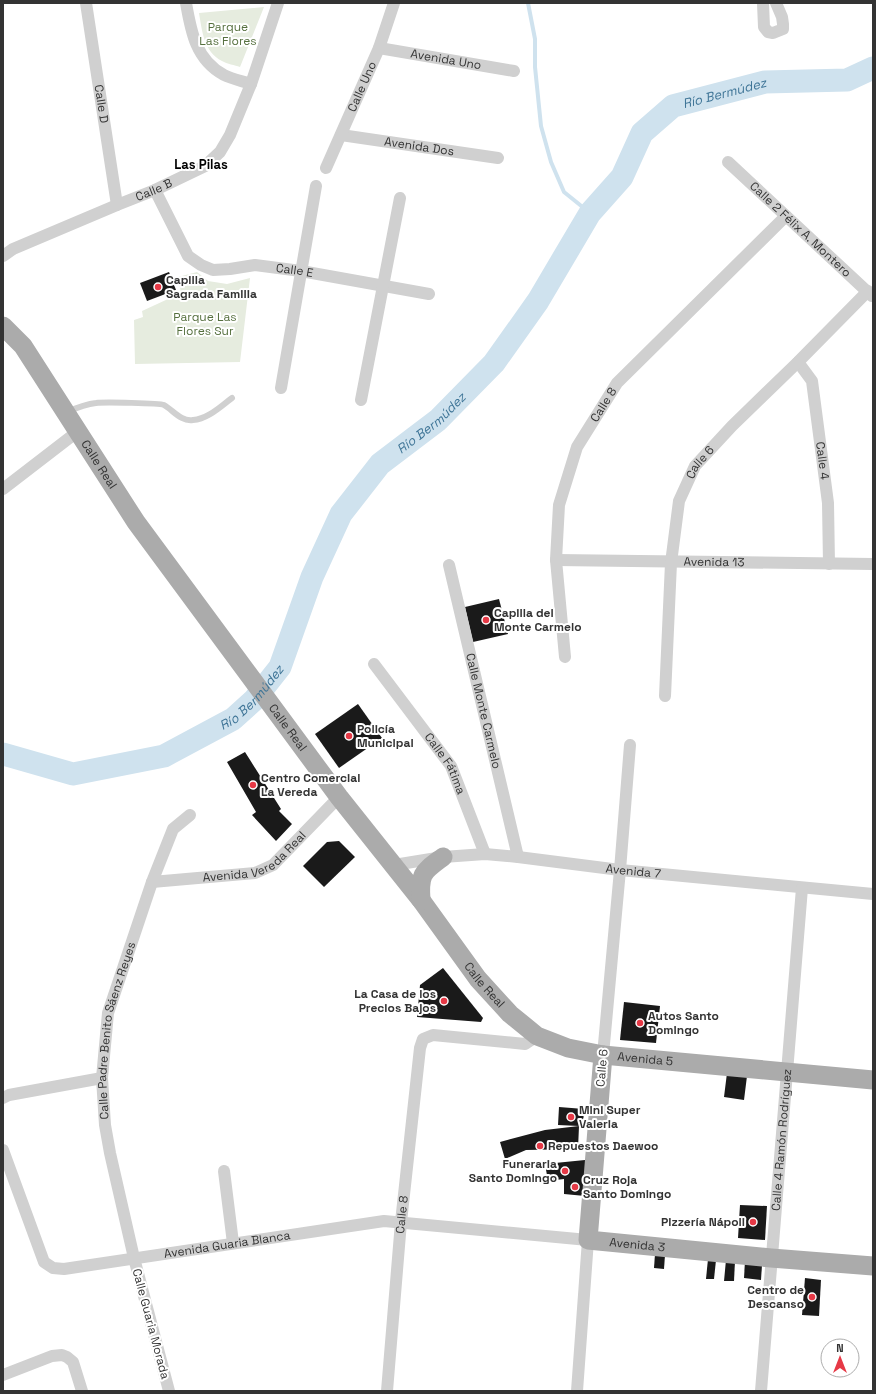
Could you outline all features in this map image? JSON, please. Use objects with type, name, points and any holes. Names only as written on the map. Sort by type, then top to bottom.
[{"type":"main road","name":"Calle Real","points":[[3,326],[22,346],[136,522],[339,797],[421,900],[478,979],[510,1014],[537,1036]]},
{"type":"main road","points":[[421,900],[420,884],[426,869],[443,857]]},
{"type":"main road","name":"Avenida 5","points":[[537,1036],[568,1048],[603,1055],[873,1080]]},
{"type":"main road","name":"Calle 6","points":[[588,1240],[603,1055]]},
{"type":"main road","name":"Avenida 3","points":[[588,1240],[771,1258],[873,1266]]},
{"type":"street","name":"Calle D","points":[[86,3],[117,205]]},
{"type":"street","points":[[186,3],[190,25],[198,49],[209,65],[225,76],[251,84]]},
{"type":"street","name":"Calle B","points":[[3,256],[13,249],[155,190],[204,166],[220,152],[230,136],[251,84],[278,3]]},
{"type":"street","name":"Calle Uno","points":[[326,168],[379,48],[394,3]]},
{"type":"street","points":[[763,3],[764,26],[768,32],[773,33],[782,29],[783,24],[776,3]]},
{"type":"street","name":"Avenida Uno","points":[[379,48],[514,71]]},
{"type":"street","name":"Avenida Dos","points":[[341,136],[498,158]]},
{"type":"street","name":"Calle 2 Félix A. Montero","points":[[728,162],[870,294]]},
{"type":"street","points":[[281,388],[316,186]]},
{"type":"street","name":"Calle E","points":[[155,190],[188,256],[213,270],[255,265],[301,271],[429,294]]},
{"type":"street","points":[[361,400],[400,198]]},
{"type":"street","name":"Calle 8","points":[[565,657],[556,560],[559,505],[578,447],[617,383],[786,216]]},
{"type":"street","name":"Calle 6","points":[[665,696],[671,562],[679,501],[695,466],[732,426],[870,294]]},
{"type":"street","name":"Calle 4","points":[[798,362],[812,381],[828,503],[829,564]]},
{"type":"street","points":[[3,489],[77,432]]},
{"type":"street","name":"Avenida 13","points":[[556,560],[873,564]]},
{"type":"street","name":"Calle Monte Carmelo","points":[[449,565],[518,857]]},
{"type":"street","name":"Calle Fátima","points":[[374,664],[451,766],[485,854]]},
{"type":"street","name":"Calle 6","points":[[603,1055],[630,745]]},
{"type":"street","name":"Avenida Vereda Real","points":[[152,882],[255,873],[267,868],[272,865],[339,797]]},
{"type":"street","name":"Calle Padre Benito Sáenz Reyes","points":[[134,1258],[105,1125],[102,1078],[108,1013],[152,882],[173,829],[190,815]]},
{"type":"street","name":"Avenida 7","points":[[394,865],[443,857],[485,854],[620,870],[873,894]]},
{"type":"street","name":"Calle 4 Ramón Rodríguez","points":[[761,1391],[802,888]]},
{"type":"street","name":"Calle 8","points":[[387,1391],[401,1222],[420,1048],[423,1039],[433,1035],[525,1044],[537,1036]]},
{"type":"street","points":[[3,1098],[9,1095],[102,1078]]},
{"type":"street","name":"Avenida Guaria Blanca","points":[[3,1150],[44,1262],[53,1268],[64,1269],[384,1221],[401,1222]]},
{"type":"street","points":[[224,1171],[233,1243]]},
{"type":"street","name":"Avenida 3","points":[[401,1222],[588,1240]]},
{"type":"street","name":"Calle 6","points":[[577,1391],[588,1240]]},
{"type":"street","name":"Calle Guaria Morada","points":[[134,1258],[169,1391]]},
{"type":"street","points":[[3,1375],[52,1356],[62,1355],[73,1362],[82,1391]]},
{"type":"lane","points":[[66,413],[82,406],[97,403],[162,404],[183,419],[192,421],[213,412],[232,398]]},
{"type":"green space","name":"Parque Las Flores","points":[[264,7],[240,67],[224,62],[211,52],[201,27],[199,13]]},
{"type":"green space","name":"Parque Las Flores Sur","points":[[197,272],[208,281],[227,284],[250,278],[240,362],[135,364],[134,320],[143,317],[142,311],[181,293],[178,277]]},
{"type":"building","name":"Capilla Sagrada Familia","points":[[169,272],[176,290],[147,301],[140,283]]},
{"type":"building","name":"Capilla del Monte Carmelo","points":[[499,599],[508,634],[473,642],[465,607]]},
{"type":"building","name":"Policía Municipal","points":[[358,704],[382,738],[339,768],[315,734]]},
{"type":"building","name":"Centro Comercial La Vereda","points":[[245,752],[281,809],[279,811],[292,824],[276,841],[252,815],[256,812],[227,762]]},
{"type":"building","points":[[339,841],[355,857],[324,887],[303,866],[327,842]]},
{"type":"building","name":"La Casa de los Precios Bajos","points":[[443,968],[483,1018],[481,1022],[417,1017],[420,985]]},
{"type":"building","name":"Autos Santo Domingo","points":[[624,1002],[660,1006],[656,1043],[620,1040]]},
{"type":"building","points":[[727,1073],[747,1076],[744,1100],[724,1097]]},
{"type":"building","name":"Mini Super Valeria","points":[[559,1107],[584,1109],[583,1126],[558,1125]]},
{"type":"building","name":"Repuestos Daewoo","points":[[579,1126],[578,1149],[526,1150],[505,1159],[500,1142],[545,1130]]},
{"type":"building","name":"Funeraria Santo Domingo","points":[[585,1160],[585,1196],[564,1194],[564,1179],[548,1181],[545,1164]]},
{"type":"building","name":"Pizzería Nápoli","points":[[740,1205],[767,1206],[765,1240],[738,1238]]},
{"type":"building","points":[[655,1254],[665,1255],[664,1269],[654,1268]]},
{"type":"building","points":[[708,1259],[716,1260],[714,1279],[706,1279]]},
{"type":"building","points":[[726,1260],[735,1261],[734,1281],[724,1281]]},
{"type":"building","points":[[745,1261],[762,1265],[761,1280],[744,1278]]},
{"type":"building","name":"Centro de Descanso","points":[[805,1278],[821,1280],[819,1316],[802,1315]]},
{"type":"waterway","points":[[528,3],[535,39],[535,67],[541,126],[551,162],[564,192],[590,213]]},
{"type":"waterway","name":"Río Bermúdez","points":[[3,754],[73,774],[164,756],[233,719],[254,700],[280,667],[312,577],[341,514],[380,464],[438,420],[494,363],[538,301],[590,213],[622,177],[642,133],[673,106],[765,82],[847,80],[873,68]]},
{"type":"place","name":"Capilla Sagrada Familia","points":[[158,287]]},
{"type":"place","name":"Capilla del Monte Carmelo","points":[[486,620]]},
{"type":"place","name":"Policía Municipal","points":[[349,736]]},
{"type":"place","name":"Centro Comercial La Vereda","points":[[253,785]]},
{"type":"place","name":"La Casa de los Precios Bajos","points":[[444,1001]]},
{"type":"place","name":"Autos Santo Domingo","points":[[640,1023]]},
{"type":"place","name":"Mini Super Valeria","points":[[571,1117]]},
{"type":"place","name":"Repuestos Daewoo","points":[[540,1146]]},
{"type":"place","name":"Funeraria Santo Domingo","points":[[565,1171]]},
{"type":"place","name":"Cruz Roja Santo Domingo","points":[[575,1187]]},
{"type":"place","name":"Pizzería Nápoli","points":[[753,1222]]},
{"type":"place","name":"Centro de Descanso","points":[[812,1297]]},
{"type":"district","name":"Las Pilas","points":[[201,164]]}]
